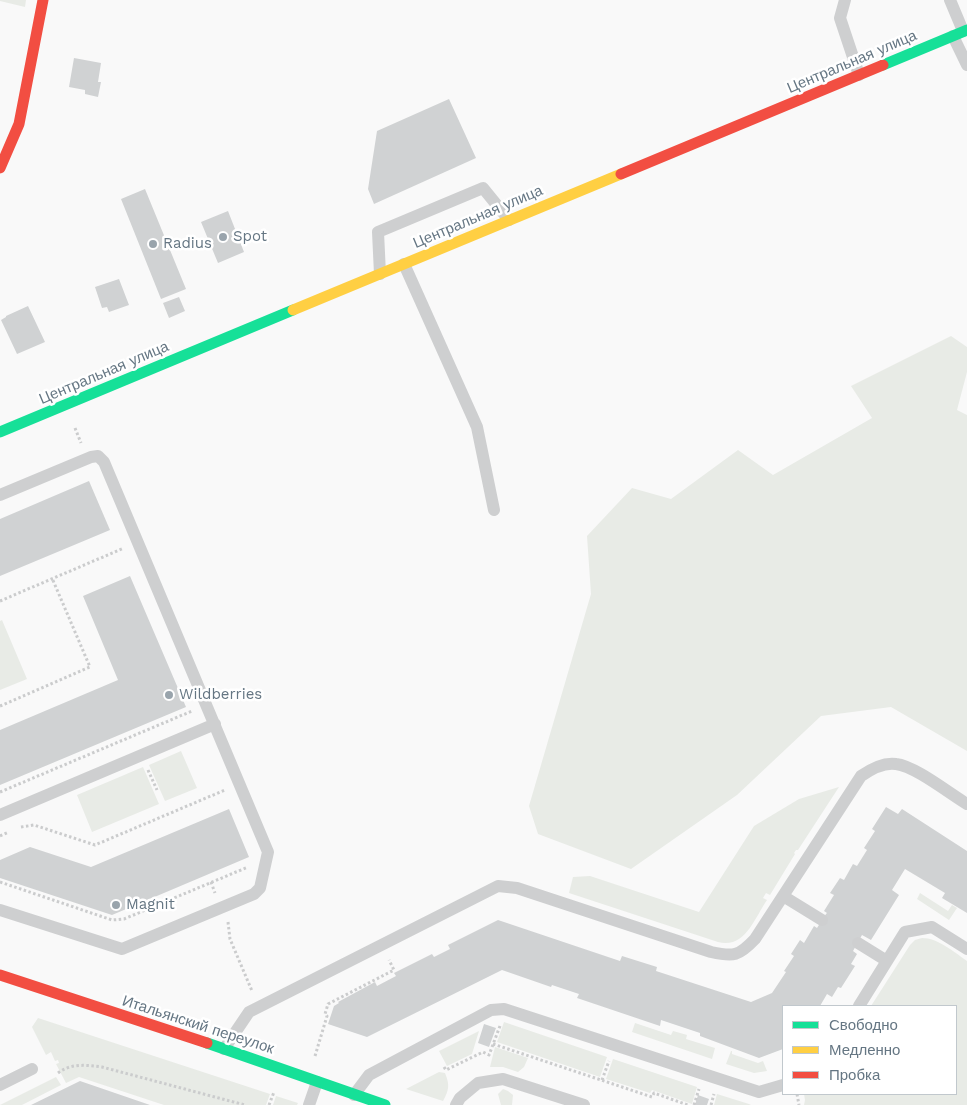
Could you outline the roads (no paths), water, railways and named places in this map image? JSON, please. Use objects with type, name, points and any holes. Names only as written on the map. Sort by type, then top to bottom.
[{"type":"street","points":[[0,168],[8,154],[19,124],[43,0]]},
{"type":"street","name":"Центральная улица","points":[[0,432],[961,32]]},
{"type":"street","name":"Итальянский переулок","points":[[0,975],[224,1049],[385,1105]]},
{"type":"lane","points":[[845,0],[840,18],[859,74]]},
{"type":"lane","points":[[950,0],[961,32],[967,65]]},
{"type":"lane","points":[[380,274],[378,232],[483,188],[509,220]]},
{"type":"lane","points":[[404,264],[477,427],[494,510]]},
{"type":"lane","points":[[0,495],[87,458],[98,456],[104,462],[268,852],[260,888],[254,894],[122,949],[0,910]]},
{"type":"lane","points":[[0,815],[215,724]]},
{"type":"lane","points":[[224,1049],[249,1012],[498,886],[517,888],[712,952],[728,956],[744,951],[755,940],[861,776],[876,766],[895,763],[908,767],[967,804]]},
{"type":"lane","points":[[783,896],[822,920]]},
{"type":"lane","points":[[860,1005],[906,932],[932,927],[967,949]]},
{"type":"lane","points":[[858,943],[887,962]]},
{"type":"lane","points":[[354,1095],[369,1075],[491,1010],[504,1008],[759,1092],[782,1085]]},
{"type":"lane","points":[[0,1085],[32,1069]]},
{"type":"lane","points":[[456,1105],[460,1098],[478,1082],[503,1079],[584,1105]]},
{"type":"lane","points":[[309,1105],[317,1082]]},
{"type":"place","name":"Spot","points":[[223,237]]},
{"type":"place","name":"Radius","points":[[153,244]]},
{"type":"place","name":"Wildberries","points":[[169,695]]},
{"type":"place","name":"Magnit","points":[[116,905]]}]
